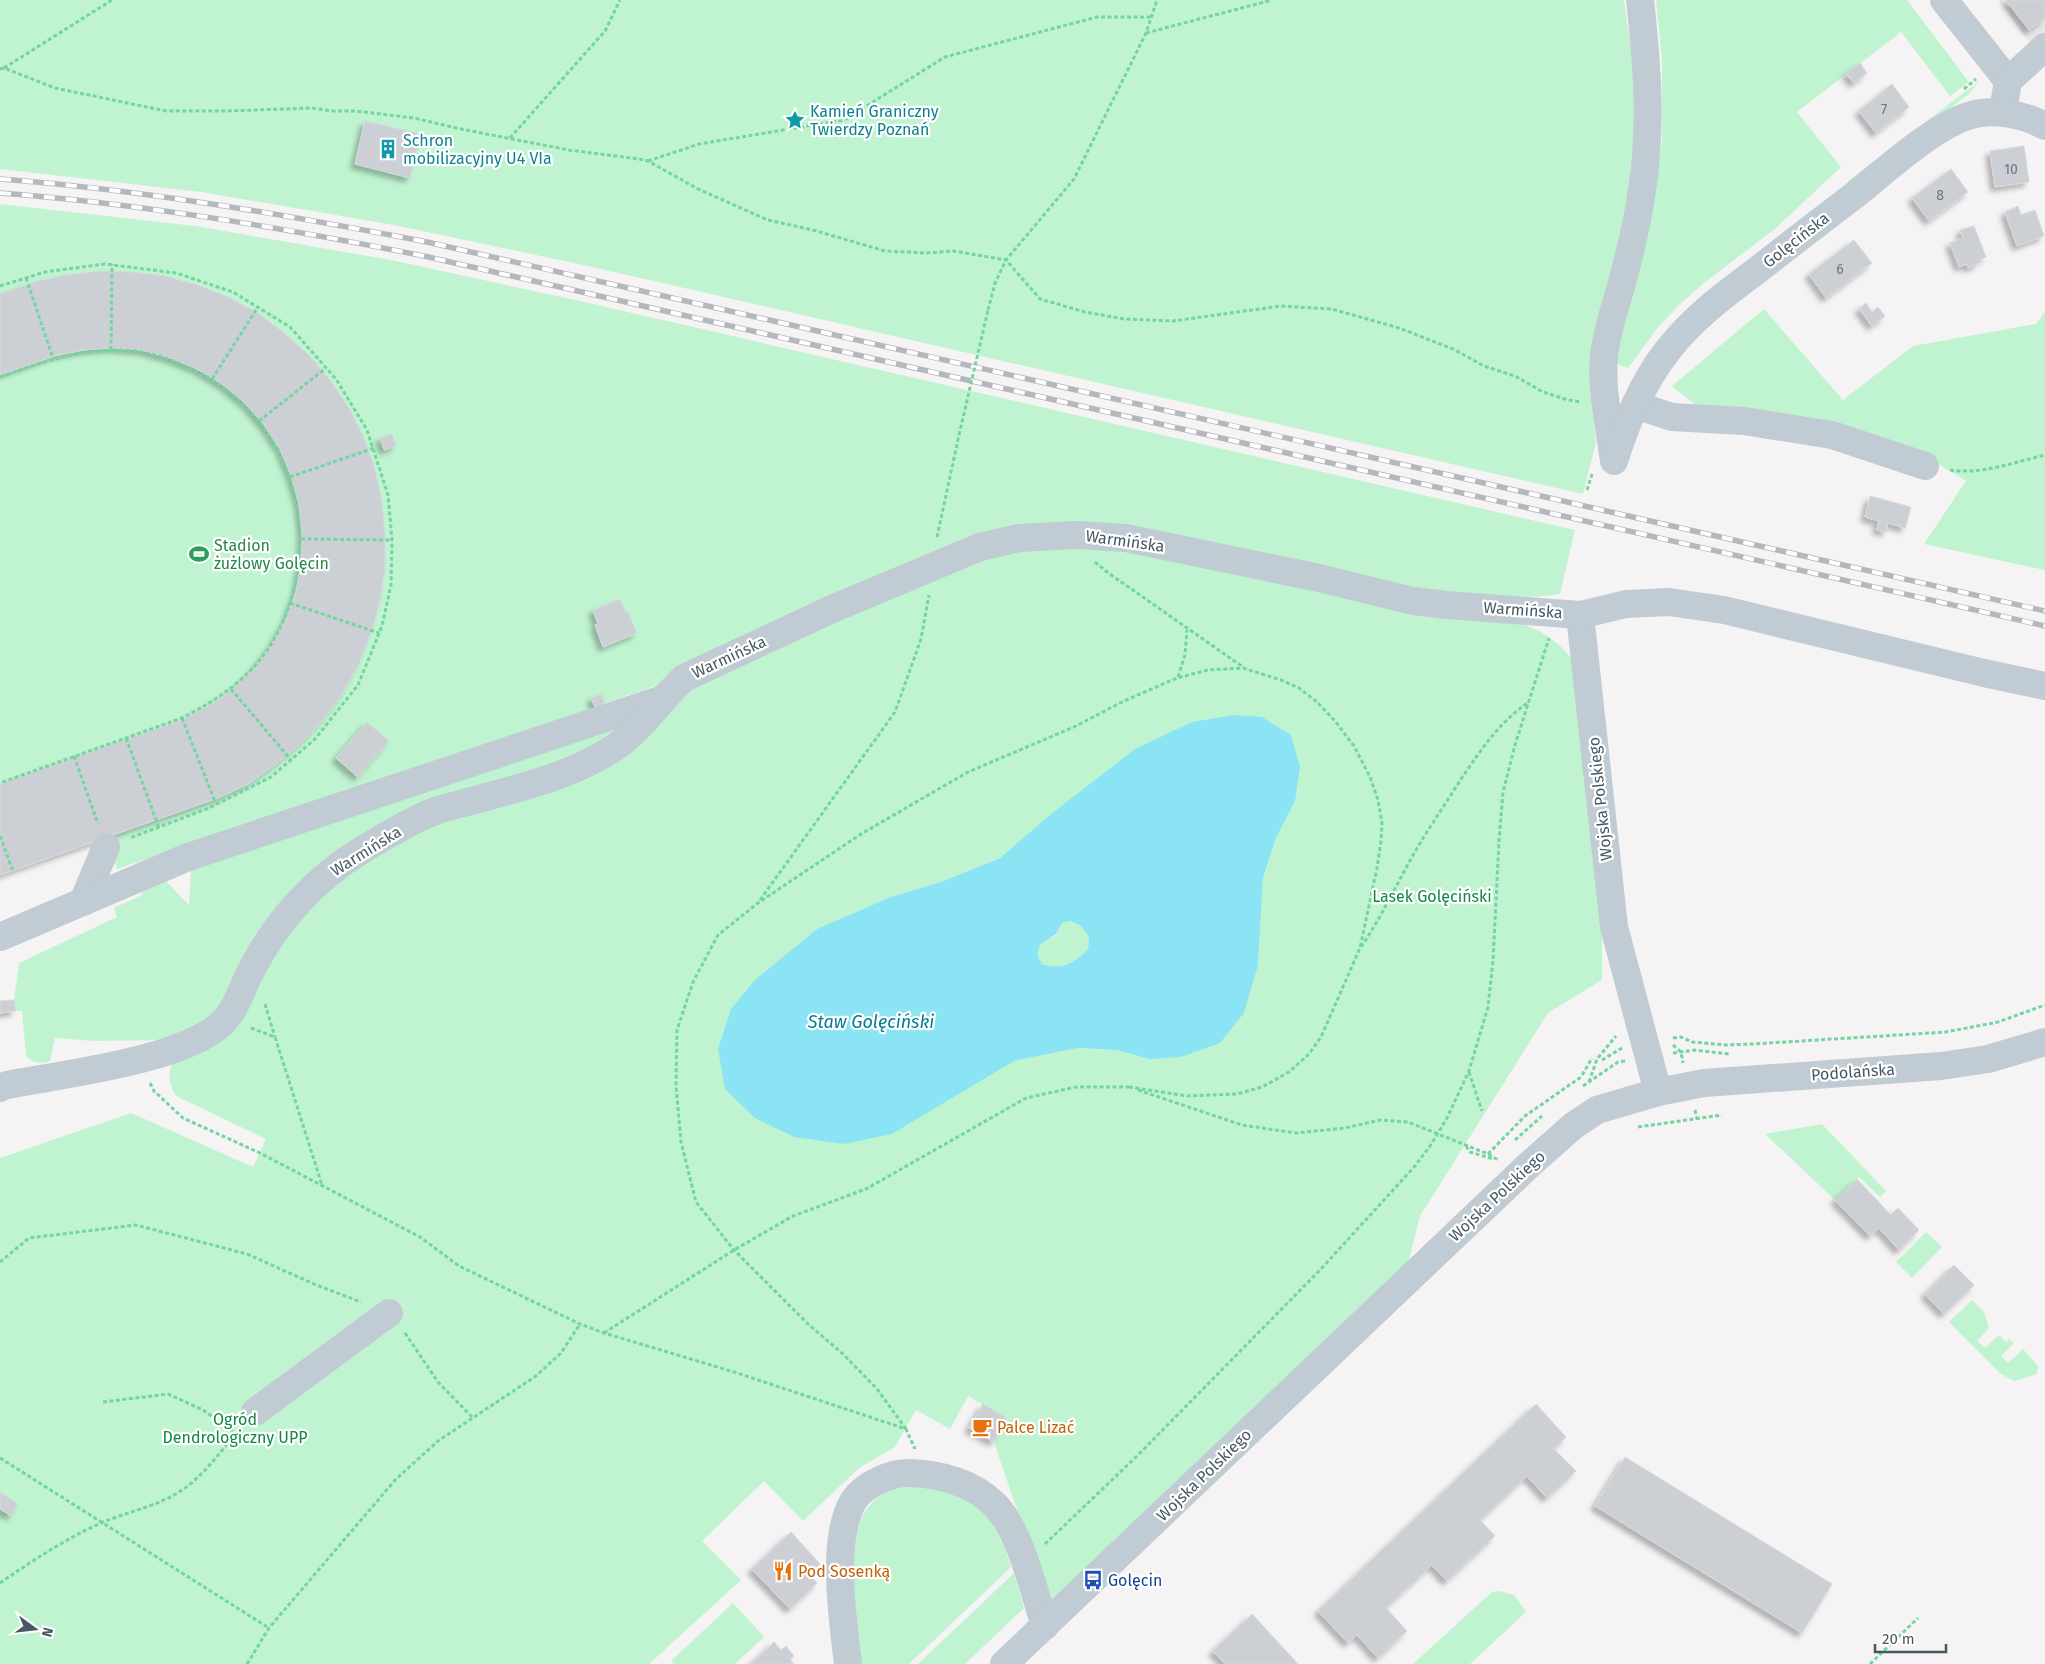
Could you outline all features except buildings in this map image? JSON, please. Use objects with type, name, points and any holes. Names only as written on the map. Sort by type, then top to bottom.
[{"type":"street","points":[[1606,405],[1604,358],[1608,331],[1635,233],[1646,158],[1648,104],[1640,0]]},
{"type":"street","points":[[1944,0],[2008,82]]},
{"type":"street","points":[[2003,114],[2008,82],[2042,50]]},
{"type":"street","name":"Golęcińska","points":[[1606,405],[1614,461],[1639,397],[1668,350],[1696,319],[1715,302],[1917,146],[1956,120],[1981,113],[2003,114],[2032,120],[2045,126]]},
{"type":"street","points":[[1604,358],[1610,367],[1639,397],[1672,417],[1744,420],[1832,435],[1926,466]]},
{"type":"street","name":"Warmińska","points":[[0,1088],[7,1084],[139,1060],[197,1039],[220,1024],[236,1005],[252,967],[269,939],[289,912],[329,872],[360,851],[435,811],[548,780],[576,768],[615,747],[641,724],[684,678],[832,609],[934,565],[980,547],[1009,540],[1076,535],[1126,538],[1319,578],[1413,601],[1447,605],[1568,614],[1626,604],[1668,602],[1706,608],[2045,686]]},
{"type":"street","name":"Wojska Polskiego","points":[[1004,1664],[1524,1169],[1573,1126],[1598,1110],[1658,1092],[1614,927],[1568,614]]},
{"type":"street","points":[[0,937],[188,857],[663,699]]},
{"type":"street","points":[[83,902],[106,847]]},
{"type":"street","name":"Podolańska","points":[[1658,1092],[1704,1083],[1941,1066],[1988,1060],[2045,1042]]},
{"type":"street","points":[[255,1412],[389,1313]]},
{"type":"street","points":[[848,1664],[841,1600],[840,1549],[846,1520],[855,1499],[873,1483],[904,1473],[927,1474],[970,1487],[996,1505],[1010,1527],[1024,1563],[1044,1626]]},
{"type":"path","points":[[2,68],[112,0]]},
{"type":"path","points":[[510,138],[605,30],[620,0]]},
{"type":"path","points":[[758,903],[895,712],[921,638],[934,565],[938,529],[994,283],[1006,260],[1074,179],[1146,33],[1157,0]]},
{"type":"path","points":[[1146,33],[1272,0]]},
{"type":"path","points":[[648,162],[699,144],[844,120],[945,57],[1098,17],[1151,18]]},
{"type":"path","points":[[2,68],[55,88],[166,110],[227,111],[312,108],[332,111],[355,111],[414,118],[569,150],[648,162],[698,189],[768,220],[812,230],[885,251],[954,251],[1006,260],[1040,298],[1085,312],[1124,319],[1173,321],[1281,306],[1332,309],[1399,328],[1453,350],[1484,366],[1515,376],[1543,392],[1568,400],[1606,405]]},
{"type":"path","points":[[111,350],[112,264]]},
{"type":"path","points":[[0,286],[45,272],[112,264],[176,273],[234,292],[290,327],[336,379],[367,430],[388,496],[392,540],[391,585],[379,633],[358,685],[316,740],[271,777],[216,804],[159,828],[106,847],[74,756]]},
{"type":"path","points":[[26,278],[53,359]]},
{"type":"path","points":[[212,379],[258,307]]},
{"type":"path","points":[[0,377],[53,359],[84,352],[111,350],[138,352],[163,357],[212,379],[232,394],[260,421],[277,448],[290,477],[299,508],[301,539],[298,571],[290,603],[271,642],[256,664],[231,688],[208,705],[182,718],[0,782]]},
{"type":"path","points":[[260,421],[326,368]]},
{"type":"path","points":[[290,477],[374,448]]},
{"type":"path","points":[[1926,466],[1960,472],[1993,468],[2045,455]]},
{"type":"path","points":[[1076,535],[1092,558],[1107,572],[1186,630],[1243,668],[1299,688],[1317,702],[1335,721],[1354,746],[1370,777],[1378,800],[1382,823],[1377,868],[1360,948]]},
{"type":"path","points":[[301,539],[392,540]]},
{"type":"path","points":[[290,603],[379,633]]},
{"type":"path","points":[[1024,1563],[1139,1454],[1313,1277],[1415,1166],[1438,1134],[1469,1071],[1488,1007],[1493,961],[1503,792],[1514,745],[1529,702],[1568,614]]},
{"type":"path","points":[[1177,678],[1186,655],[1186,630]]},
{"type":"path","points":[[927,1474],[906,1429],[870,1382],[734,1250],[696,1202],[682,1142],[676,1086],[678,1030],[693,982],[718,935],[758,903],[861,834],[968,772],[1074,727],[1124,701],[1177,678],[1208,670],[1243,668]]},
{"type":"path","points":[[231,688],[291,760]]},
{"type":"path","points":[[604,1333],[734,1250],[793,1216],[866,1190],[1026,1098],[1076,1087],[1129,1087],[1187,1096],[1237,1094],[1262,1087],[1289,1072],[1309,1054],[1321,1037],[1360,948],[1376,925],[1412,857],[1466,772],[1501,723],[1529,702]]},
{"type":"path","points":[[182,718],[216,804]]},
{"type":"path","points":[[126,738],[159,828]]},
{"type":"path","points":[[0,836],[13,871]]},
{"type":"path","points":[[1673,1038],[1680,1037],[1692,1042],[1753,1044],[1946,1032],[1998,1022],[2045,1005]]},
{"type":"path","points":[[1589,1082],[1597,1059],[1637,1012]]},
{"type":"path","points":[[220,1024],[250,1028],[275,1037],[322,1186]]},
{"type":"path","points":[[1602,1060],[1619,1048],[1627,1047]]},
{"type":"path","points":[[1666,1054],[1694,1050],[1732,1055]]},
{"type":"path","points":[[1488,1154],[1525,1116],[1581,1077],[1592,1058]]},
{"type":"path","points":[[139,1060],[154,1091],[183,1118],[260,1153],[420,1237],[459,1266],[580,1324],[604,1333],[734,1372],[906,1429]]},
{"type":"path","points":[[1469,1071],[1482,1111]]},
{"type":"path","points":[[1129,1087],[1242,1125],[1296,1133],[1345,1128],[1380,1120],[1408,1122],[1484,1152]]},
{"type":"path","points":[[1466,1145],[1470,1152],[1496,1160]]},
{"type":"path","points":[[0,1262],[29,1238],[136,1225],[247,1254],[314,1284],[389,1313],[398,1322],[438,1382],[473,1418]]},
{"type":"path","points":[[247,1664],[269,1628],[396,1479],[438,1441],[536,1376],[561,1353],[580,1324]]},
{"type":"path","points":[[103,1402],[168,1394],[203,1410],[236,1433]]},
{"type":"path","points":[[0,1583],[41,1554],[101,1523],[154,1505],[185,1488],[212,1463],[255,1412]]},
{"type":"path","points":[[0,1458],[269,1628]]},
{"type":"path","points":[[1870,1664],[1918,1618]]},
{"type":"shaded area","points":[[1998,0],[2045,0],[2045,61],[2025,36]]},
{"type":"green space","points":[[0,0],[1624,0],[1637,94],[1637,145],[1592,401],[1596,442],[1583,494],[588,266],[394,225],[201,192],[0,169]]},
{"type":"green space","points":[[1657,0],[1907,0],[1969,82],[1950,96],[1901,32],[1797,112],[1841,167],[1776,228],[1704,283],[1679,305],[1659,326],[1628,368],[1616,364],[1614,353],[1652,208],[1662,143],[1662,59]]},
{"type":"green space","points":[[1978,82],[1970,93],[1851,185],[1848,181]]},
{"type":"green space","points":[[0,204],[195,226],[391,260],[580,301],[1575,530],[1560,594],[1536,597],[1450,596],[1064,526],[665,683],[605,703],[601,694],[592,699],[595,707],[117,869],[105,838],[0,875]]},
{"type":"green space","points":[[1764,309],[1843,400],[1913,346],[2036,324],[2045,312],[2045,570],[1924,544],[1966,481],[1935,462],[1703,411],[1672,386]]},
{"type":"green space","points":[[1098,544],[1520,623],[1550,638],[1573,661],[1602,931],[1602,980],[1548,1013],[1420,1216],[1408,1263],[1049,1604],[994,1442],[1007,1418],[968,1396],[950,1429],[916,1410],[895,1447],[859,1468],[803,1521],[764,1481],[702,1541],[741,1580],[649,1664],[0,1664],[0,1158],[131,1113],[253,1167],[266,1139],[176,1096],[170,1081],[171,1068],[175,1056],[251,990],[315,897],[438,817],[550,784],[676,693],[983,553]],"holes":[[[1295,801],[1276,838],[1263,878],[1258,965],[1149,1059],[1117,1050],[1078,1048],[1014,1061],[941,882],[1000,858],[1051,814]]]},
{"type":"green space","points":[[638,719],[622,733],[326,866],[215,1019],[169,1040],[94,1041],[55,1038],[50,1061],[36,1062],[30,1060],[26,1055],[22,1011],[16,1011],[14,1000],[19,963],[117,917],[114,908],[142,895],[141,893],[166,881],[189,905],[191,869]]},
{"type":"green space","points":[[1070,921],[1081,926],[1089,937],[1088,949],[1077,959],[1062,966],[1042,964],[1036,954],[1040,945],[1056,935],[1062,923]]},
{"type":"green space","points":[[1822,1124],[1886,1191],[1880,1197],[1859,1177],[1835,1200],[1765,1134]]},
{"type":"green space","points":[[1926,1232],[1942,1247],[1912,1278],[1896,1262]]},
{"type":"green space","points":[[1972,1300],[1984,1312],[1989,1328],[1977,1341],[1985,1348],[1999,1335],[2006,1342],[2009,1339],[2014,1343],[2001,1356],[2008,1363],[2023,1349],[2038,1366],[2037,1374],[2014,1381],[2001,1374],[1949,1322]]},
{"type":"green space","points":[[905,1487],[923,1487],[961,1495],[989,1516],[1005,1549],[1011,1567],[909,1664],[860,1664],[852,1566],[855,1537],[862,1517],[875,1500],[889,1491]]},
{"type":"green space","points":[[1014,1573],[1024,1608],[965,1664],[918,1664]]},
{"type":"green space","points":[[1499,1591],[1514,1595],[1526,1612],[1470,1664],[1413,1664],[1492,1592]]},
{"type":"green space","points":[[733,1603],[764,1637],[735,1664],[674,1664],[671,1661]]},
{"type":"water","name":"Staw Golęciński","points":[[1234,715],[1262,717],[1291,735],[1300,767],[1295,801],[1276,838],[1263,878],[1258,965],[1244,1013],[1220,1043],[1181,1057],[1149,1059],[1117,1050],[1078,1048],[1014,1061],[892,1134],[844,1144],[794,1137],[755,1118],[725,1089],[718,1049],[731,1009],[755,980],[817,929],[891,897],[941,882],[1000,858],[1051,814],[1135,749],[1192,722]],"holes":[[[1070,921],[1081,926],[1089,937],[1088,949],[1077,959],[1062,966],[1042,964],[1037,954],[1040,945],[1056,934],[1062,923]]]},
{"type":"railway","points":[[0,179],[108,190],[215,204],[427,242],[2045,611]]},
{"type":"railway","points":[[0,193],[160,210],[319,236],[424,256],[2045,626]]},
{"type":"place","name":"Kamień Graniczny Twierdzy Poznań","points":[[795,120]]},
{"type":"place","name":"Schron mobilizacyjny U4 VIa","points":[[388,149]]},
{"type":"place","name":"Stadion żużlowy Golęcin","points":[[199,554]]},
{"type":"place","name":"Palce Lizać","points":[[982,1427]]},
{"type":"place","name":"Pod Sosenką","points":[[783,1571]]},
{"type":"place","name":"Golęcin","points":[[1093,1580]]},
{"type":"park label","name":"Lasek Golęciński","points":[[1432,896]]},
{"type":"park label","name":"Ogród Dendrologiczny UPP","points":[[235,1428]]}]
